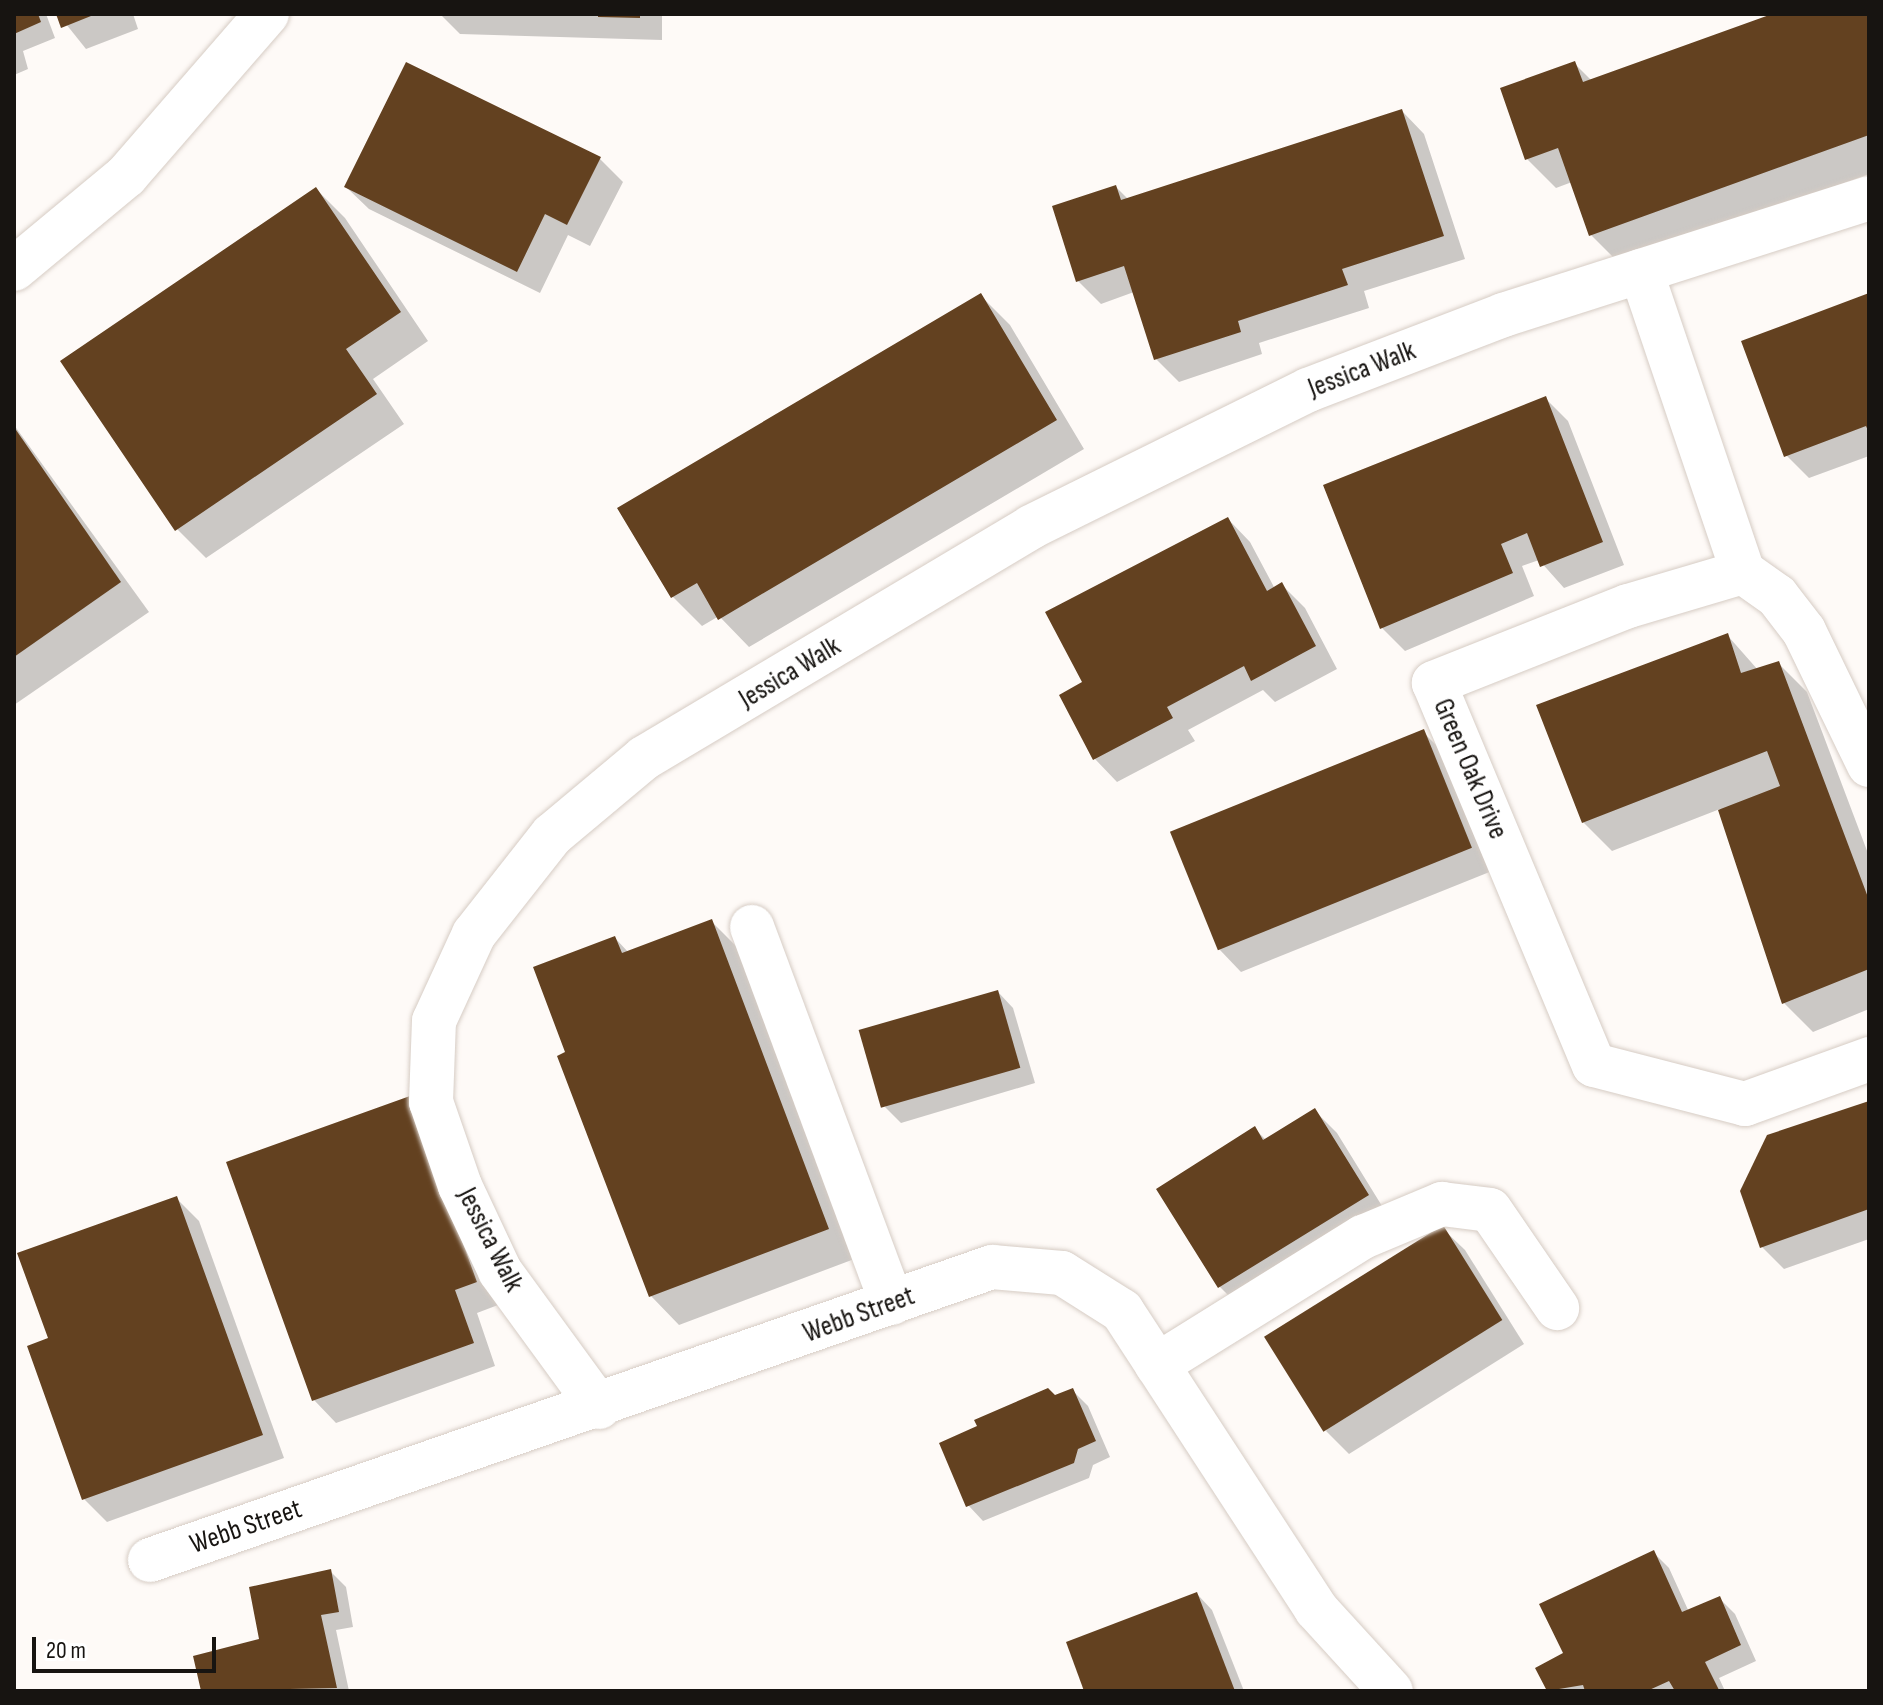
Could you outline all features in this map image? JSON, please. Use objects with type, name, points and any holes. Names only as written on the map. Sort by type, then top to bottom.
[{"type":"street","points":[[14,269],[126,176],[267,14]]},
{"type":"street","name":"Jessica Walk","points":[[599,1407],[500,1271],[460,1186],[431,1102],[434,1021],[474,934],[552,835],[644,758],[1031,527],[1308,390],[1503,315],[1869,198]]},
{"type":"street","points":[[1641,271],[1743,572],[1777,596],[1804,631],[1865,744]]},
{"type":"street","name":"Green Oak Drive","points":[[1743,572],[1628,606],[1434,683],[1594,1065],[1745,1104],[1869,1059]]},
{"type":"street","points":[[752,927],[892,1303]]},
{"type":"street","points":[[1157,1365],[1363,1237],[1442,1204],[1490,1210],[1557,1308]]},
{"type":"street","name":"Webb Street","points":[[150,1560],[599,1407],[992,1267],[1062,1273],[1122,1311],[1316,1609],[1391,1691]]},
{"type":"building","points":[[14,14],[38,14],[41,22],[14,34]]},
{"type":"building","points":[[56,14],[96,14],[61,28]]},
{"type":"building","points":[[598,14],[640,14],[640,18],[598,17]]},
{"type":"building","points":[[1772,14],[1869,14],[1869,135],[1589,236],[1558,148],[1525,160],[1500,88],[1575,61],[1583,82]]},
{"type":"building","points":[[406,62],[601,157],[567,225],[545,214],[517,272],[344,187]]},
{"type":"building","points":[[1402,109],[1444,236],[1342,269],[1348,285],[1238,321],[1241,332],[1154,360],[1124,266],[1076,282],[1052,206],[1116,185],[1121,200]]},
{"type":"building","points":[[316,187],[401,312],[346,349],[377,394],[175,531],[60,361]]},
{"type":"building","points":[[981,293],[1057,420],[718,620],[697,583],[671,598],[617,508]]},
{"type":"building","points":[[1869,293],[1869,433],[1866,426],[1784,457],[1741,341]]},
{"type":"building","points":[[1546,396],[1603,542],[1540,567],[1527,533],[1501,544],[1513,573],[1380,629],[1323,485]]},
{"type":"building","points":[[14,427],[121,582],[14,657]]},
{"type":"building","points":[[1228,517],[1267,591],[1282,582],[1316,646],[1251,681],[1244,666],[1167,707],[1173,718],[1093,760],[1059,695],[1082,682],[1045,612]]},
{"type":"building","points":[[1728,633],[1741,673],[1779,661],[1869,900],[1869,969],[1782,1004],[1718,810],[1780,786],[1767,751],[1582,823],[1536,705]]},
{"type":"building","points":[[1424,729],[1472,848],[1218,950],[1170,832]]},
{"type":"building","points":[[712,919],[829,1229],[649,1297],[557,1056],[565,1052],[533,967],[615,936],[622,953]]},
{"type":"building","points":[[998,990],[1020,1068],[881,1108],[859,1030]]},
{"type":"building","points":[[410,1096],[477,1282],[455,1290],[474,1343],[312,1401],[226,1162]]},
{"type":"building","points":[[1869,1101],[1869,1209],[1760,1248],[1740,1191],[1767,1135]]},
{"type":"building","points":[[1315,1108],[1369,1195],[1218,1288],[1156,1189],[1255,1126],[1263,1140]]},
{"type":"building","points":[[177,1196],[263,1435],[82,1500],[27,1346],[48,1338],[17,1253]]},
{"type":"building","points":[[1443,1225],[1502,1320],[1323,1432],[1264,1337]]},
{"type":"building","points":[[1048,1388],[1055,1395],[1073,1388],[1096,1441],[1078,1449],[1074,1463],[966,1507],[939,1443],[977,1426],[974,1420]]},
{"type":"building","points":[[1654,1550],[1682,1612],[1720,1596],[1741,1645],[1705,1662],[1719,1690],[1675,1691],[1669,1681],[1647,1691],[1585,1691],[1583,1685],[1547,1691],[1535,1668],[1563,1653],[1539,1604]]},
{"type":"building","points":[[331,1569],[339,1612],[321,1615],[337,1688],[201,1691],[193,1656],[259,1639],[249,1587]]},
{"type":"building","points":[[1197,1592],[1235,1691],[1084,1691],[1066,1642]]}]
